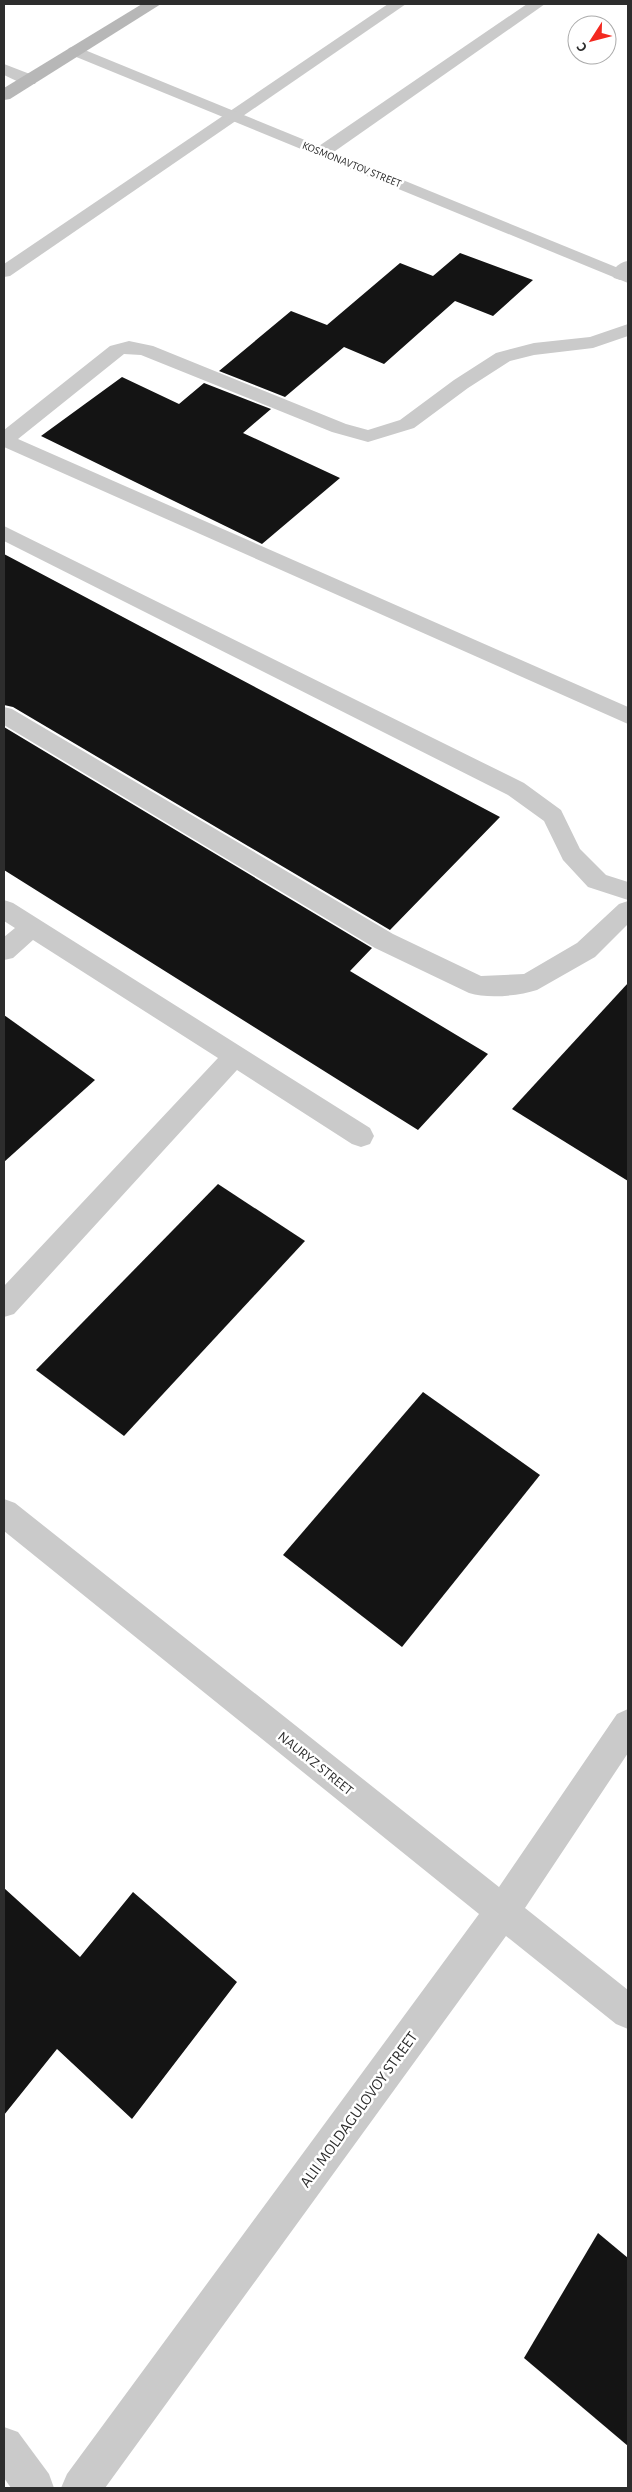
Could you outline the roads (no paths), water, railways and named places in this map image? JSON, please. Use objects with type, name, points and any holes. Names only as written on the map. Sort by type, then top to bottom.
[{"type":"street","points":[[4,95],[153,4]]},
{"type":"street","points":[[4,272],[398,4]]},
{"type":"street","points":[[322,152],[536,4]]},
{"type":"street","name":"KOSMONAVTOV STREET","points":[[75,51],[232,116],[625,273]]},
{"type":"street","points":[[4,69],[29,80]]},
{"type":"street","points":[[628,330],[593,342],[534,349],[503,357],[461,384],[406,424],[368,436],[339,428],[146,350],[129,347],[117,350],[4,440],[628,716]]},
{"type":"street","points":[[4,533],[516,790],[553,816],[570,854],[597,882],[628,891]]},
{"type":"street","points":[[4,715],[384,941],[478,986],[528,983],[586,950],[628,910]]},
{"type":"street","points":[[4,909],[361,1136]]},
{"type":"street","points":[[4,951],[32,927]]},
{"type":"street","points":[[4,1305],[235,1056]]},
{"type":"street","name":"NAURYZ STREET","points":[[4,1513],[628,2012]]},
{"type":"street","name":"ALII MOLDAGULOVOY STREET","points":[[82,2488],[502,1912],[628,1725]]},
{"type":"street","points":[[4,2446],[35,2488]]}]
